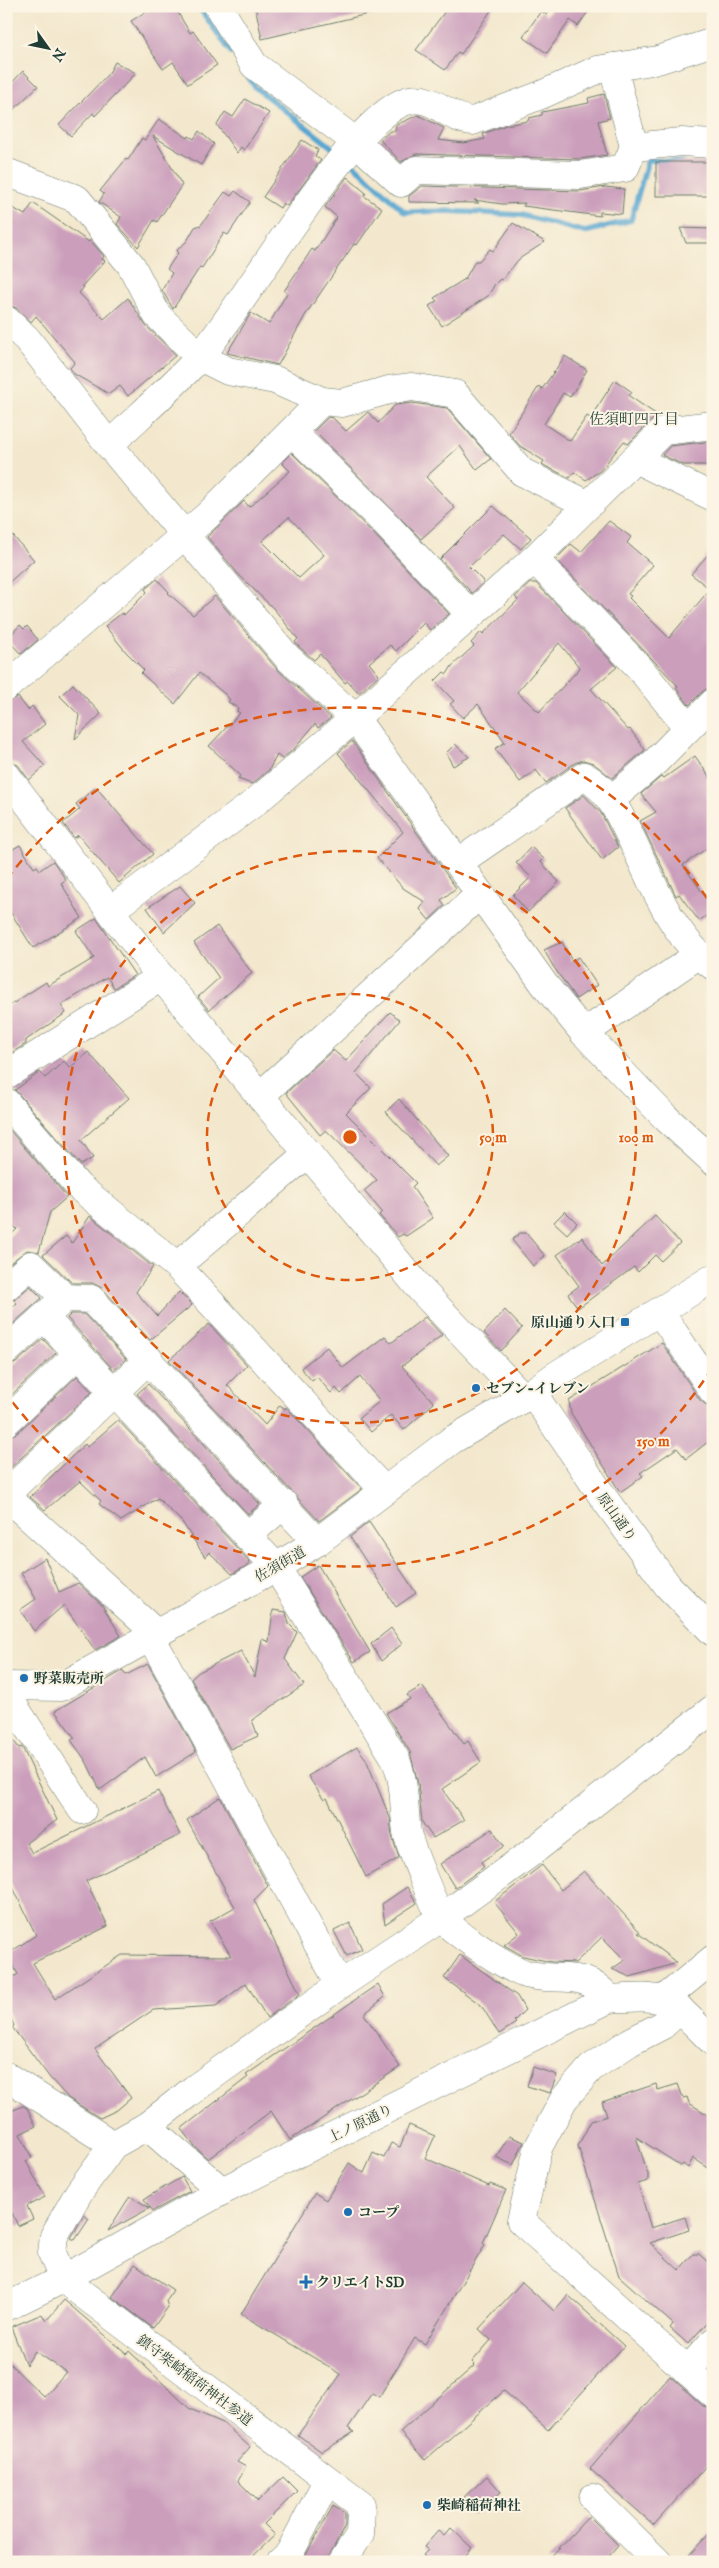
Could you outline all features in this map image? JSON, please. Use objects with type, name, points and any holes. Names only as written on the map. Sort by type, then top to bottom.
[{"type":"street","points":[[218,6],[254,65],[355,141],[401,183],[416,170],[580,175],[625,168],[634,147],[613,67]]},
{"type":"street","points":[[109,445],[200,357],[355,141],[392,108],[411,99],[434,104],[461,120],[473,120],[541,95],[597,70],[658,60],[713,42]]},
{"type":"street","points":[[634,147],[681,142],[713,144]]},
{"type":"street","points":[[6,172],[77,199],[131,265],[157,315],[200,357],[228,371],[275,380],[322,401],[342,403],[389,390],[412,387],[456,394],[522,472],[587,504]]},
{"type":"street","points":[[6,320],[27,339],[109,445],[288,658],[355,718],[544,984],[584,1033],[666,1118],[713,1161]]},
{"type":"street","points":[[6,686],[207,516],[322,401]]},
{"type":"street","points":[[111,910],[254,803],[355,718],[534,559],[587,504],[663,431],[713,425]]},
{"type":"street","points":[[292,432],[382,519],[470,614]]},
{"type":"street","points":[[635,459],[713,497]]},
{"type":"street","points":[[534,559],[638,666],[688,728]]},
{"type":"street","points":[[612,799],[655,762],[713,703]]},
{"type":"street","name":"原山通り","points":[[6,775],[161,977],[421,1290],[528,1395],[662,1579],[713,1632]]},
{"type":"street","points":[[459,862],[584,776],[612,799],[667,910],[706,961],[584,1033]]},
{"type":"street","points":[[260,1096],[480,894]]},
{"type":"street","points":[[6,1075],[161,977]]},
{"type":"street","points":[[6,1102],[79,1186],[176,1266],[384,1490]]},
{"type":"street","points":[[176,1266],[308,1152]]},
{"type":"street","points":[[6,1287],[31,1265],[65,1298],[91,1299],[284,1504],[317,1542]]},
{"type":"street","name":"佐須街道","points":[[6,1686],[61,1687],[276,1567],[317,1542],[452,1440],[528,1395],[555,1376],[713,1278]]},
{"type":"street","points":[[6,1351],[65,1298]]},
{"type":"street","points":[[660,1312],[713,1391]]},
{"type":"street","points":[[44,1317],[276,1567],[402,1774],[407,1834],[441,1918],[479,1948],[524,1974],[588,1981],[600,1987],[609,1999]]},
{"type":"street","points":[[6,1422],[78,1354]]},
{"type":"street","points":[[149,1359],[6,1495],[154,1635],[340,1985]]},
{"type":"street","points":[[247,1536],[284,1504]]},
{"type":"street","points":[[6,1694],[82,1810]]},
{"type":"street","points":[[63,2279],[52,2253],[54,2236],[79,2192],[114,2145],[147,2126],[194,2089],[340,1985],[441,1918],[528,1855],[713,1709]]},
{"type":"street","points":[[713,1959],[672,2004],[663,2025],[630,2042],[592,2068],[564,2099],[538,2148],[520,2221],[713,2394]]},
{"type":"street","name":"上ノ原通り","points":[[6,2307],[63,2279],[222,2191],[609,1999],[642,1996],[672,2004]]},
{"type":"street","points":[[672,2004],[713,2042]]},
{"type":"street","points":[[6,2076],[114,2145]]},
{"type":"street","points":[[147,2126],[222,2191]]},
{"type":"street","name":"鎮守柴崎稲荷神社参道","points":[[63,2279],[361,2505],[360,2534],[342,2562]]},
{"type":"street","points":[[687,2371],[713,2342]]},
{"type":"street","points":[[280,2562],[289,2554],[328,2481]]},
{"type":"street","points":[[593,2498],[658,2562]]},
{"type":"building","points":[[155,6],[174,6],[190,33],[193,31],[217,65],[188,84],[173,62],[163,69],[131,21]]},
{"type":"building","points":[[255,6],[371,6],[372,13],[262,39]]},
{"type":"building","points":[[449,6],[494,6],[461,54],[458,52],[445,70],[416,50]]},
{"type":"building","points":[[550,6],[592,6],[578,26],[570,20],[547,53],[523,37],[541,11],[547,15],[552,8]]},
{"type":"building","points":[[115,62],[136,73],[95,116],[93,113],[71,136],[59,125],[109,73]]},
{"type":"building","points":[[23,71],[38,86],[6,117],[6,89]]},
{"type":"building","points":[[604,94],[610,118],[598,121],[607,155],[579,159],[416,154],[401,162],[380,140],[390,131],[395,131],[396,125],[418,115],[444,128],[438,140],[464,143],[485,139],[483,134],[506,125],[528,121],[529,118],[542,115],[542,112],[589,103],[588,98]]},
{"type":"building","points":[[245,99],[269,113],[244,150],[241,147],[237,153],[217,125],[225,112],[233,117]]},
{"type":"building","points":[[159,119],[188,138],[189,136],[194,139],[199,131],[214,144],[201,165],[153,136],[182,185],[157,222],[154,220],[138,247],[117,224],[121,217],[99,202],[104,194],[100,191],[126,159],[128,160],[142,138],[145,140]]},
{"type":"building","points":[[302,140],[318,150],[315,156],[321,160],[287,206],[283,203],[280,208],[263,197]]},
{"type":"building","points":[[656,162],[713,162],[713,196],[656,196]]},
{"type":"building","points":[[347,177],[366,193],[364,196],[382,208],[357,245],[354,244],[306,314],[278,365],[227,353],[251,313],[269,324],[287,293],[284,291],[312,249],[315,251],[337,217],[325,207]]},
{"type":"building","points":[[422,186],[580,191],[605,187],[624,189],[622,214],[600,212],[600,216],[523,206],[525,203],[502,204],[474,200],[479,203],[409,202],[409,196]]},
{"type":"building","points":[[235,191],[250,202],[228,235],[224,233],[173,309],[162,290],[172,273],[167,269],[178,253],[176,251],[187,241],[195,227],[201,225],[225,192],[231,196]]},
{"type":"building","points":[[33,203],[89,242],[90,240],[104,256],[102,259],[105,261],[82,286],[84,287],[79,293],[104,319],[128,298],[146,326],[176,355],[128,396],[120,386],[109,394],[74,374],[70,368],[75,362],[36,316],[31,322],[16,308],[6,305],[6,204],[25,215]]},
{"type":"building","points":[[513,223],[545,242],[519,259],[502,280],[500,279],[495,284],[488,296],[442,326],[429,306],[437,301],[434,298],[465,279],[475,261],[479,261],[490,249],[493,251]]},
{"type":"building","points":[[680,228],[713,229],[713,243],[686,243]]},
{"type":"building","points":[[565,356],[587,370],[570,397],[563,393],[544,424],[570,441],[587,416],[590,418],[615,380],[632,392],[629,396],[657,415],[628,444],[624,441],[600,471],[586,480],[574,472],[570,478],[542,464],[544,461],[520,446],[509,433],[539,386],[542,389]]},
{"type":"building","points":[[412,403],[447,408],[491,459],[477,470],[460,446],[426,477],[455,508],[421,539],[314,431],[328,417],[333,418],[346,431],[368,412],[378,423],[395,405]]},
{"type":"building","points":[[713,441],[713,465],[683,465],[662,455],[670,446]]},
{"type":"building","points":[[292,453],[370,530],[449,614],[430,630],[424,623],[396,651],[390,645],[369,663],[379,675],[359,693],[348,681],[345,683],[320,654],[314,660],[299,647],[295,642],[298,639],[274,609],[239,575],[207,537],[244,501],[249,507],[290,471],[282,463]],"holes":[[[289,517],[324,555],[299,578],[262,541]]]},
{"type":"building","points":[[493,506],[531,538],[521,549],[504,534],[469,567],[484,582],[472,593],[440,559]]},
{"type":"building","points":[[609,521],[631,537],[627,543],[653,565],[628,594],[631,596],[629,598],[669,638],[710,589],[691,574],[713,549],[713,685],[702,692],[689,705],[676,688],[678,686],[556,559],[571,544],[581,552]]},
{"type":"building","points":[[6,528],[34,560],[6,585]]},
{"type":"building","points":[[157,579],[168,593],[193,615],[215,596],[276,668],[331,718],[318,728],[315,724],[295,748],[282,759],[277,755],[269,770],[252,784],[238,779],[240,775],[209,746],[240,713],[237,711],[238,708],[228,702],[230,700],[226,695],[199,673],[175,704],[141,673],[144,670],[126,652],[105,626],[122,613],[124,615],[147,592],[145,589]]},
{"type":"building","points":[[530,583],[536,583],[617,667],[591,689],[628,730],[630,729],[645,750],[612,778],[593,763],[583,760],[575,763],[546,783],[536,770],[520,782],[495,749],[505,742],[478,704],[463,718],[450,704],[454,701],[435,681],[444,672],[447,674],[452,666],[474,646],[471,643],[481,632],[483,634],[518,600],[515,597]],"holes":[[[559,643],[580,668],[539,712],[517,692]]]},
{"type":"building","points":[[20,625],[24,629],[27,626],[38,640],[21,654],[7,639]]},
{"type":"building","points":[[73,684],[101,714],[75,739],[79,715],[60,696]]},
{"type":"building","points":[[18,697],[28,710],[32,706],[45,724],[23,742],[45,766],[29,780],[18,765],[6,760],[6,702]]},
{"type":"building","points":[[352,741],[456,888],[441,900],[445,905],[429,920],[420,909],[425,902],[403,888],[377,858],[403,832],[338,753]]},
{"type":"building","points":[[455,744],[469,757],[453,766],[446,753]]},
{"type":"building","points":[[695,756],[713,782],[713,844],[683,865],[705,896],[713,891],[713,911],[699,921],[679,894],[676,896],[640,821],[656,812],[641,794],[662,776],[664,778]]},
{"type":"building","points":[[96,787],[153,854],[119,883],[78,835],[74,838],[63,823],[80,809],[76,804]]},
{"type":"building","points":[[584,795],[601,813],[618,847],[602,860],[565,808]]},
{"type":"building","points":[[20,845],[34,868],[37,866],[40,870],[53,861],[66,880],[61,883],[82,918],[33,948],[6,905],[6,853]]},
{"type":"building","points":[[531,847],[544,859],[541,862],[559,882],[528,912],[513,895],[531,877],[516,863]]},
{"type":"building","points":[[180,886],[195,903],[164,932],[147,908]]},
{"type":"building","points":[[96,918],[135,975],[114,988],[107,977],[61,1005],[66,1013],[26,1040],[26,1044],[6,1056],[6,1008],[46,982],[48,986],[94,958],[76,931]]},
{"type":"building","points":[[217,926],[252,973],[209,1010],[198,997],[219,978],[194,943]]},
{"type":"building","points":[[562,942],[572,961],[578,957],[597,985],[576,999],[544,950]]},
{"type":"building","points":[[390,1012],[400,1020],[356,1073],[371,1088],[346,1113],[416,1183],[412,1187],[433,1218],[406,1236],[403,1234],[398,1237],[379,1215],[382,1212],[364,1191],[377,1180],[326,1130],[320,1135],[286,1093],[333,1050],[346,1061]]},
{"type":"building","points":[[88,1052],[129,1098],[81,1140],[93,1158],[81,1165],[15,1090],[40,1072],[45,1078],[64,1061],[70,1068]]},
{"type":"building","points":[[399,1099],[448,1156],[436,1166],[386,1112]]},
{"type":"building","points":[[6,1126],[67,1197],[50,1212],[39,1252],[27,1250],[6,1266],[6,1240],[17,1229],[6,1220]]},
{"type":"building","points":[[565,1211],[577,1223],[567,1234],[554,1222]]},
{"type":"building","points":[[90,1216],[153,1267],[136,1292],[157,1316],[179,1292],[192,1305],[150,1340],[102,1288],[92,1283],[72,1283],[43,1255],[66,1236],[72,1243]]},
{"type":"building","points":[[655,1216],[680,1243],[661,1261],[655,1255],[638,1272],[634,1267],[578,1308],[568,1294],[579,1286],[557,1255],[582,1237],[602,1266]]},
{"type":"building","points":[[520,1233],[526,1233],[545,1256],[533,1266],[512,1240]]},
{"type":"building","points":[[30,1286],[42,1298],[6,1330],[6,1313],[17,1303],[14,1300]]},
{"type":"building","points":[[505,1310],[522,1328],[501,1351],[484,1333]]},
{"type":"building","points":[[71,1314],[84,1314],[126,1359],[114,1370],[67,1318]]},
{"type":"building","points":[[425,1317],[442,1335],[402,1366],[434,1403],[404,1430],[391,1415],[371,1432],[359,1418],[380,1401],[360,1377],[341,1394],[336,1388],[331,1393],[317,1377],[312,1381],[301,1368],[327,1347],[343,1368],[385,1336],[391,1343]]},
{"type":"building","points":[[209,1324],[247,1365],[227,1385],[265,1425],[280,1405],[285,1409],[286,1407],[362,1489],[319,1521],[169,1360]]},
{"type":"building","points":[[43,1339],[56,1353],[6,1400],[6,1366],[16,1363]]},
{"type":"building","points":[[662,1343],[700,1400],[706,1405],[713,1406],[713,1438],[686,1459],[677,1448],[640,1473],[643,1476],[620,1492],[571,1413],[569,1401]]},
{"type":"building","points":[[77,1376],[92,1392],[6,1472],[6,1437],[17,1433]]},
{"type":"building","points":[[148,1384],[260,1504],[248,1514],[137,1394]]},
{"type":"building","points":[[118,1420],[250,1562],[248,1565],[232,1574],[209,1552],[205,1557],[182,1522],[158,1498],[121,1521],[99,1504],[101,1501],[80,1481],[45,1510],[30,1497],[85,1444],[87,1447]]},
{"type":"building","points":[[369,1522],[416,1593],[396,1607],[350,1537]]},
{"type":"building","points":[[45,1558],[59,1592],[78,1583],[102,1605],[121,1636],[95,1650],[64,1605],[34,1631],[20,1610],[36,1599],[21,1573]]},
{"type":"building","points":[[318,1565],[370,1652],[354,1662],[300,1577]]},
{"type":"building","points":[[273,1610],[286,1612],[289,1624],[297,1632],[285,1659],[304,1685],[252,1720],[258,1736],[230,1749],[191,1679],[199,1672],[241,1651],[255,1677],[262,1639],[269,1642]]},
{"type":"building","points":[[391,1628],[402,1644],[381,1661],[371,1644]]},
{"type":"building","points":[[148,1664],[196,1752],[156,1777],[145,1757],[100,1790],[86,1761],[71,1740],[75,1738],[55,1711],[122,1671],[126,1675]]},
{"type":"building","points":[[422,1686],[464,1744],[468,1741],[481,1762],[442,1789],[464,1820],[433,1838],[422,1822],[418,1783],[410,1752],[386,1713],[410,1699],[407,1695]]},
{"type":"building","points":[[6,1731],[19,1748],[22,1747],[57,1820],[26,1843],[32,1853],[158,1791],[180,1835],[86,1881],[108,1926],[33,1963],[55,1999],[122,1955],[231,1956],[210,1921],[235,1907],[187,1820],[220,1797],[268,1886],[254,1900],[300,1994],[267,2018],[246,1983],[216,2006],[153,2010],[95,2049],[131,2098],[117,2110],[100,2118],[68,2098],[50,2078],[12,2027],[14,2026],[6,2007],[6,1982],[18,1974],[6,1955],[36,1935],[6,1873]]},
{"type":"building","points":[[357,1747],[366,1759],[390,1818],[392,1836],[399,1858],[366,1877],[327,1798],[324,1800],[308,1776]]},
{"type":"building","points":[[492,1829],[504,1846],[481,1862],[484,1867],[455,1888],[440,1864]]},
{"type":"building","points":[[542,1865],[561,1890],[584,1871],[640,1932],[638,1933],[677,1963],[630,1977],[612,1969],[625,1960],[602,1937],[575,1963],[551,1962],[523,1956],[504,1945],[519,1933],[494,1902]]},
{"type":"building","points":[[407,1887],[417,1903],[385,1924],[382,1904]]},
{"type":"building","points":[[350,1923],[362,1949],[347,1956],[334,1931]]},
{"type":"building","points":[[460,1955],[517,1996],[525,2010],[514,2021],[516,2023],[499,2034],[481,2005],[444,1978]]},
{"type":"building","points":[[378,1984],[385,1997],[364,2014],[400,2067],[290,2140],[271,2111],[208,2159],[195,2147],[181,2129],[248,2077],[246,2075]]},
{"type":"building","points":[[533,2067],[557,2075],[550,2093],[527,2086]]},
{"type":"building","points":[[656,2084],[658,2090],[678,2084],[683,2098],[687,2097],[689,2103],[713,2118],[713,2171],[693,2158],[688,2168],[683,2164],[681,2166],[636,2137],[648,2174],[648,2181],[638,2184],[651,2228],[685,2217],[689,2230],[650,2243],[679,2270],[693,2254],[699,2254],[713,2267],[713,2316],[688,2344],[670,2328],[673,2324],[619,2276],[578,2146],[591,2121],[607,2116],[602,2102]]},
{"type":"building","points":[[6,2106],[9,2112],[23,2106],[27,2108],[36,2126],[20,2134],[32,2158],[26,2161],[45,2197],[27,2206],[33,2219],[18,2226],[12,2213],[6,2217]]},
{"type":"building","points":[[409,2125],[435,2136],[425,2158],[489,2186],[490,2184],[506,2190],[483,2243],[485,2245],[425,2344],[415,2338],[379,2397],[372,2393],[348,2428],[354,2432],[322,2452],[298,2435],[341,2374],[241,2314],[315,2193],[326,2200],[349,2163],[364,2173],[373,2153],[384,2158],[391,2143],[400,2147]]},
{"type":"building","points":[[509,2136],[524,2142],[513,2165],[496,2157]]},
{"type":"building","points":[[182,2177],[190,2191],[153,2211],[144,2199]]},
{"type":"building","points":[[130,2196],[150,2208],[108,2231]]},
{"type":"building","points":[[84,2215],[89,2219],[75,2240],[71,2238]]},
{"type":"building","points":[[135,2264],[173,2290],[166,2301],[168,2307],[153,2328],[112,2297]]},
{"type":"building","points":[[522,2282],[554,2311],[568,2295],[624,2346],[548,2430],[504,2391],[425,2460],[400,2432],[475,2365],[472,2362],[491,2340],[479,2329]]},
{"type":"building","points":[[64,2300],[127,2354],[129,2351],[190,2409],[223,2423],[250,2447],[237,2462],[246,2467],[238,2481],[258,2501],[283,2477],[297,2491],[264,2524],[275,2535],[247,2562],[6,2562],[6,2360],[44,2397],[66,2372],[35,2351],[26,2365],[11,2327],[42,2314],[46,2321]]},
{"type":"building","points":[[670,2376],[703,2406],[713,2409],[713,2458],[654,2525],[590,2469]]},
{"type":"building","points":[[487,2476],[501,2492],[477,2513],[464,2497]]},
{"type":"building","points":[[333,2506],[345,2513],[345,2526],[326,2562],[302,2562]]},
{"type":"building","points":[[589,2516],[618,2545],[603,2562],[546,2562]]},
{"type":"building","points":[[451,2528],[472,2548],[460,2562],[430,2562],[423,2555],[428,2550],[424,2547],[438,2531],[444,2536]]},
{"type":"building","points":[[713,2530],[713,2562],[682,2562]]},
{"type":"waterway","points":[[198,6],[231,52]]},
{"type":"waterway","points":[[245,72],[255,87],[338,152]]},
{"type":"waterway","points":[[349,160],[405,212],[446,211],[521,215],[585,232],[631,220],[648,160],[683,162]]},
{"type":"place","name":"原山通り入口","points":[[625,1322]]},
{"type":"place","name":"セブン-イレブン","points":[[476,1388]]},
{"type":"place","name":"野菜販売所","points":[[24,1678]]},
{"type":"place","name":"コープ","points":[[348,2212]]},
{"type":"place","name":"クリエイトSD","points":[[306,2282]]},
{"type":"place","name":"柴崎稲荷神社","points":[[427,2505]]},
{"type":"district","name":"佐須町四丁目","points":[[634,419]]}]
